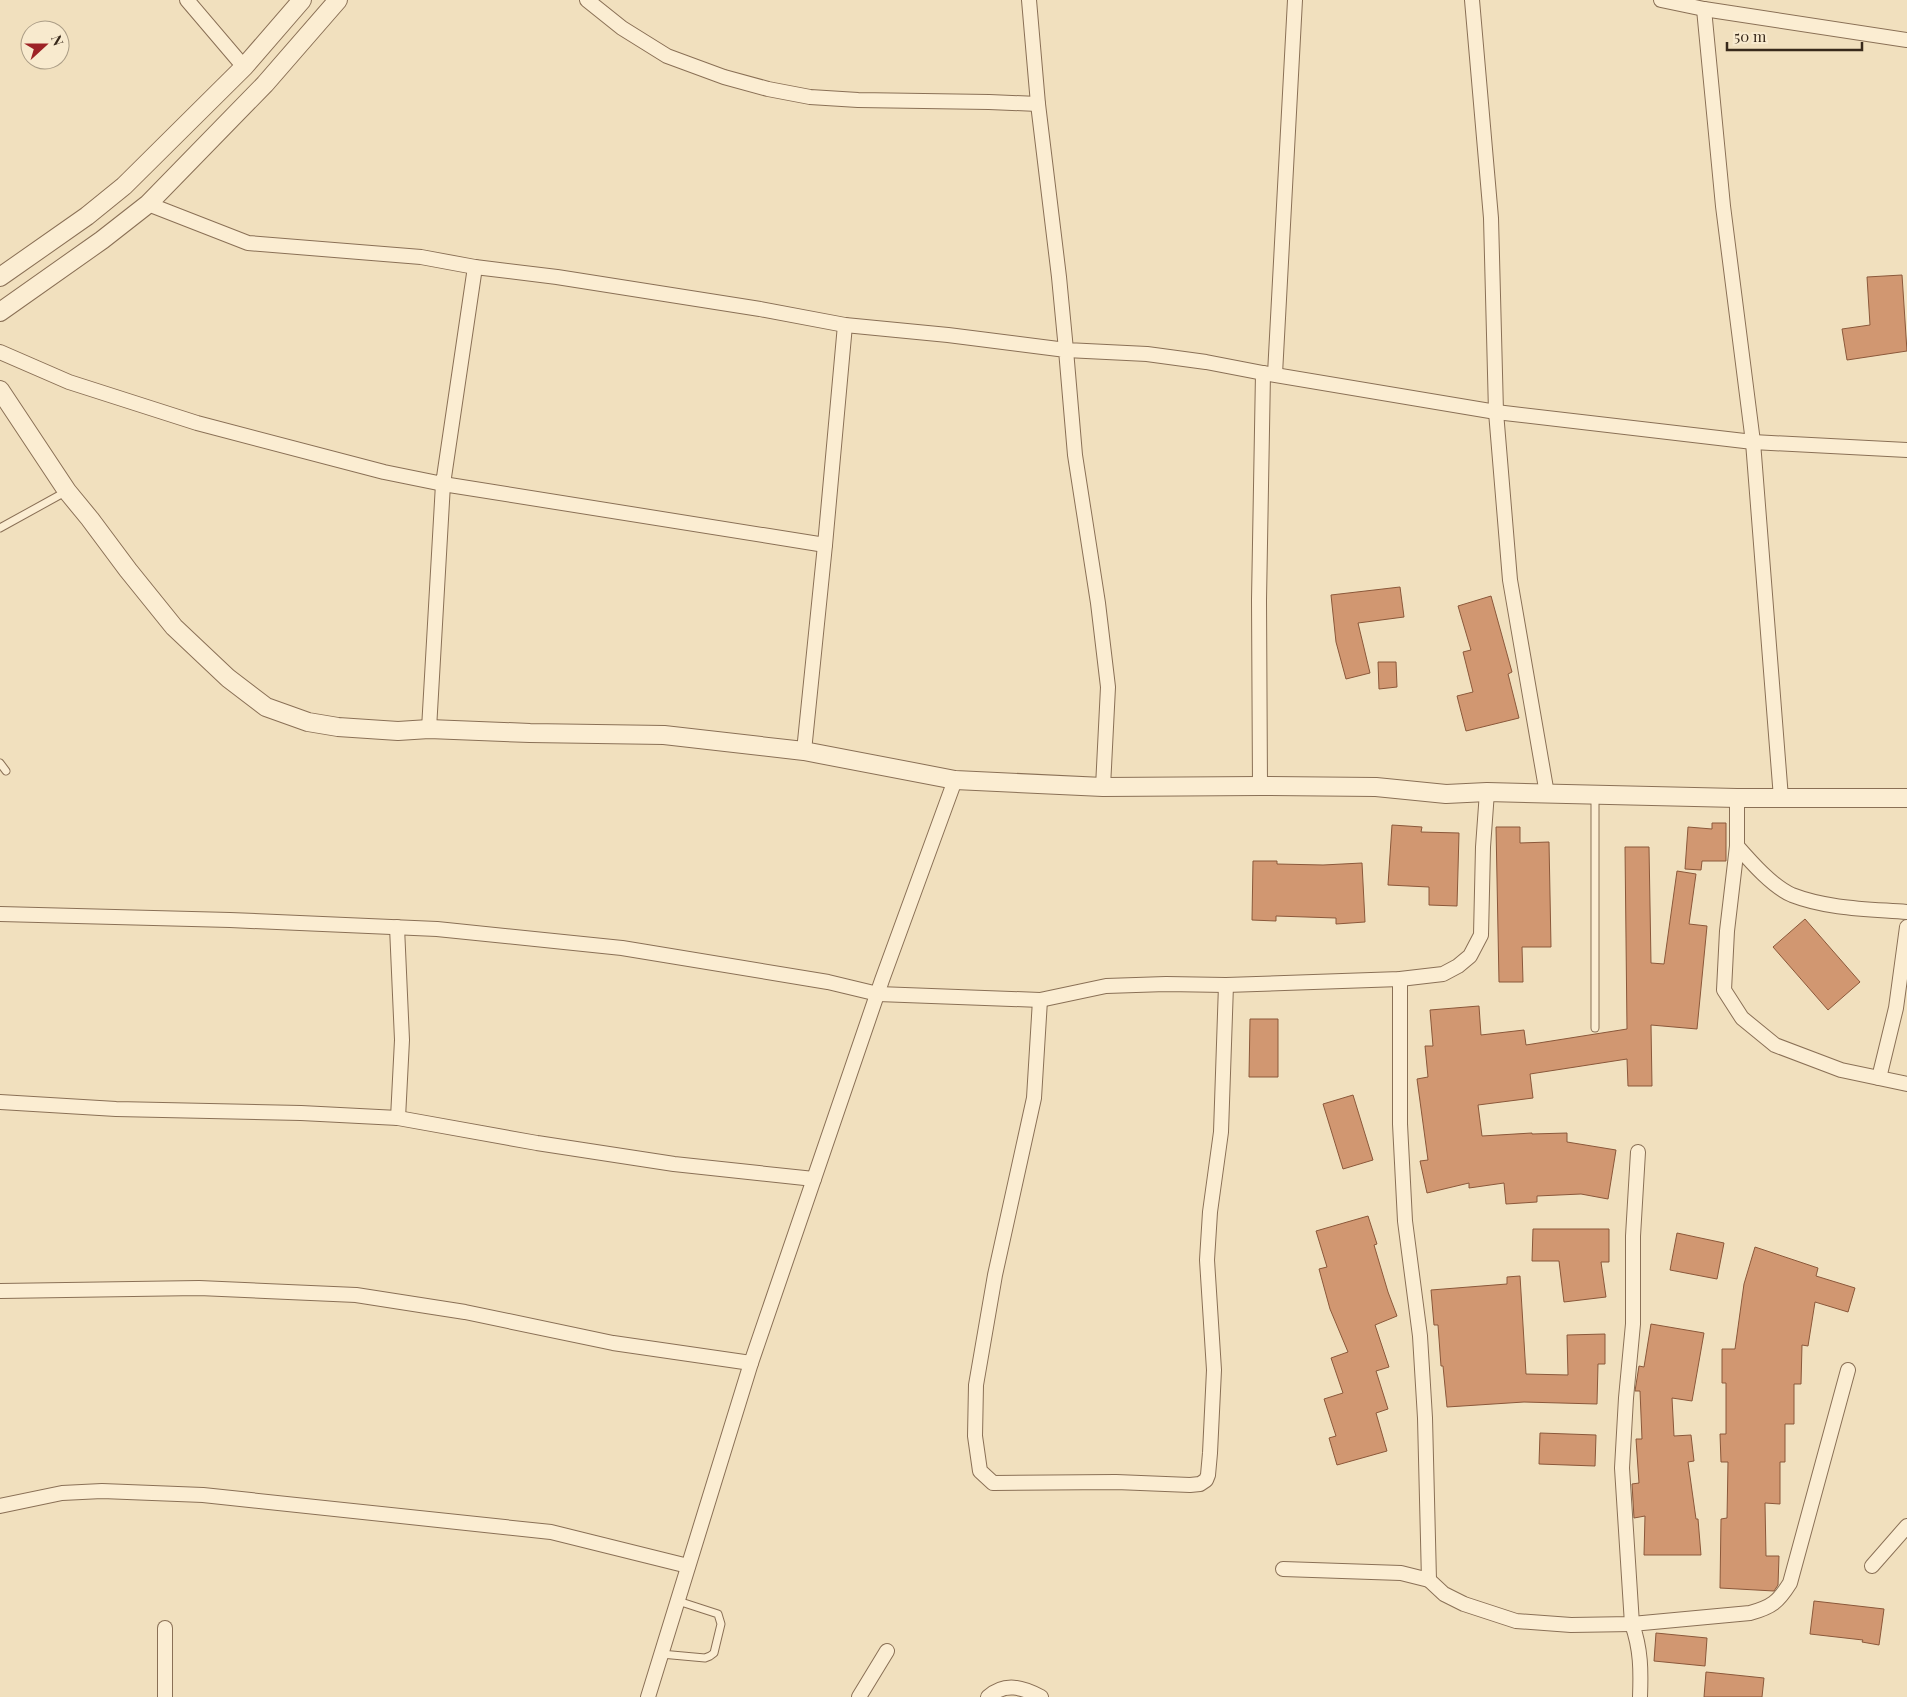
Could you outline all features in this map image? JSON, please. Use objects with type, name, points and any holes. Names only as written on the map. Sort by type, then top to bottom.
[{"type":"street","points":[[187,0],[244,68]]},
{"type":"street","points":[[0,277],[87,216],[124,186],[244,68],[302,0]]},
{"type":"street","points":[[0,312],[102,240],[148,204],[266,84],[338,0]]},
{"type":"street","points":[[586,0],[622,28],[667,56],[724,77],[768,89],[810,97],[858,100],[1038,104]]},
{"type":"street","points":[[1029,0],[1038,104],[1059,277],[1076,455],[1098,603],[1108,687],[1103,787]]},
{"type":"street","points":[[1260,786],[1259,600],[1269,374],[1295,0]]},
{"type":"street","points":[[1472,0],[1491,218],[1496,412],[1510,580],[1547,794]]},
{"type":"street","points":[[1661,0],[1704,9],[1907,40]]},
{"type":"street","points":[[1704,9],[1723,206],[1753,442],[1781,798]]},
{"type":"street","points":[[148,204],[248,244],[421,257],[557,277],[845,325],[948,335],[1066,350],[1147,354],[1206,362],[1496,412],[1753,442],[1907,450]]},
{"type":"street","points":[[429,729],[443,484],[475,266]]},
{"type":"street","points":[[804,751],[845,325]]},
{"type":"street","points":[[0,352],[69,382],[197,423],[384,472],[443,484],[825,544]]},
{"type":"street","points":[[0,390],[67,491],[174,627],[228,678],[266,707],[308,722],[338,727],[398,731],[429,729],[664,735],[804,751],[955,780],[1103,787],[1376,787],[1446,794],[1487,792],[1737,798],[1907,798]]},
{"type":"street","points":[[648,1697],[751,1362],[878,994],[955,780]]},
{"type":"street","points":[[0,914],[230,920],[437,929],[622,948],[828,982],[878,994],[1040,1000],[1106,986],[1226,985],[1400,979],[1443,974],[1458,966],[1470,956],[1481,935],[1483,847],[1487,792]]},
{"type":"street","points":[[1737,798],[1737,846],[1727,931],[1724,990],[1742,1018],[1775,1045],[1841,1070],[1907,1084]]},
{"type":"street","points":[[1737,846],[1766,876],[1791,895],[1836,906],[1907,912]]},
{"type":"street","points":[[397,927],[402,1040],[398,1118]]},
{"type":"street","points":[[1879,1078],[1896,1008],[1907,927]]},
{"type":"street","points":[[1400,979],[1400,1124],[1405,1222],[1420,1336],[1425,1418],[1429,1580]]},
{"type":"street","points":[[1040,1000],[1034,1098],[995,1275],[976,1385],[975,1436],[980,1471],[993,1483],[1116,1482],[1190,1485],[1200,1484],[1206,1480],[1208,1475],[1214,1370],[1207,1260],[1210,1212],[1221,1132],[1226,985]]},
{"type":"street","points":[[0,1102],[116,1109],[301,1113],[398,1118],[537,1143],[674,1164],[814,1178]]},
{"type":"street","points":[[1638,1152],[1633,1236],[1633,1324],[1622,1468],[1632,1624],[1638,1641],[1641,1659],[1640,1697]]},
{"type":"street","points":[[0,1290],[199,1288],[356,1295],[465,1312],[614,1343],[751,1362]]},
{"type":"street","points":[[1283,1569],[1401,1573],[1429,1580],[1444,1594],[1464,1604],[1516,1621],[1571,1625],[1632,1624],[1750,1614],[1767,1609],[1780,1598],[1790,1583],[1848,1370]]},
{"type":"street","points":[[0,1506],[62,1493],[102,1491],[203,1495],[551,1532],[688,1566]]},
{"type":"street","points":[[1872,1566],[1907,1526]]},
{"type":"street","points":[[165,1628],[165,1697]]},
{"type":"street","points":[[859,1697],[888,1652]]},
{"type":"street","points":[[988,1697],[995,1691],[1008,1686],[1024,1689],[1040,1697]]},
{"type":"lane","points":[[0,528],[67,491]]},
{"type":"lane","points":[[0,763],[6,771]]},
{"type":"lane","points":[[1595,794],[1595,1028]]},
{"type":"lane","points":[[661,1654],[705,1658],[714,1653],[721,1624],[718,1614],[678,1601]]},
{"type":"building","points":[[1902,275],[1907,351],[1847,360],[1842,329],[1870,325],[1867,277]]},
{"type":"building","points":[[1400,587],[1404,617],[1358,623],[1370,673],[1346,679],[1336,642],[1331,595]]},
{"type":"building","points":[[1491,596],[1512,672],[1508,674],[1519,718],[1466,731],[1457,696],[1473,692],[1463,652],[1471,650],[1458,606]]},
{"type":"building","points":[[1378,662],[1396,662],[1397,687],[1379,689]]},
{"type":"building","points":[[1712,823],[1726,823],[1726,861],[1702,861],[1701,870],[1685,869],[1688,827],[1712,829]]},
{"type":"building","points":[[1392,825],[1422,827],[1421,832],[1459,833],[1457,906],[1429,905],[1429,887],[1388,885]]},
{"type":"building","points":[[1496,827],[1520,827],[1520,843],[1549,842],[1551,947],[1522,947],[1523,982],[1499,982]]},
{"type":"building","points":[[1625,847],[1649,847],[1651,963],[1664,964],[1677,871],[1696,874],[1689,924],[1707,926],[1697,1029],[1651,1025],[1652,1086],[1628,1086],[1627,1059],[1530,1074],[1533,1098],[1478,1105],[1482,1136],[1567,1133],[1567,1142],[1616,1150],[1608,1199],[1581,1194],[1537,1196],[1537,1202],[1506,1204],[1504,1183],[1469,1188],[1469,1183],[1427,1193],[1420,1161],[1428,1160],[1417,1079],[1428,1077],[1425,1046],[1433,1046],[1430,1010],[1479,1006],[1481,1035],[1524,1030],[1526,1045],[1627,1029]]},
{"type":"building","points":[[1253,861],[1277,861],[1277,864],[1323,865],[1362,863],[1365,922],[1336,924],[1336,918],[1276,916],[1276,921],[1252,920]]},
{"type":"building","points":[[1805,919],[1860,982],[1828,1010],[1773,947]]},
{"type":"building","points":[[1250,1019],[1278,1019],[1278,1077],[1249,1077]]},
{"type":"building","points":[[1353,1095],[1373,1160],[1343,1169],[1323,1104]]},
{"type":"building","points":[[1368,1216],[1377,1244],[1374,1245],[1397,1316],[1375,1325],[1389,1367],[1376,1371],[1388,1409],[1376,1413],[1387,1451],[1337,1465],[1329,1438],[1336,1436],[1324,1399],[1343,1393],[1331,1358],[1348,1352],[1330,1309],[1319,1269],[1327,1267],[1316,1231]]},
{"type":"building","points":[[1533,1229],[1609,1229],[1609,1262],[1601,1262],[1606,1297],[1564,1302],[1559,1261],[1532,1261]]},
{"type":"building","points":[[1677,1233],[1724,1243],[1717,1279],[1670,1270]]},
{"type":"building","points":[[1755,1247],[1818,1268],[1816,1276],[1855,1288],[1848,1312],[1815,1302],[1808,1346],[1802,1345],[1801,1384],[1794,1384],[1794,1424],[1785,1424],[1785,1462],[1780,1462],[1780,1504],[1765,1503],[1766,1556],[1779,1556],[1778,1585],[1774,1591],[1720,1588],[1721,1519],[1727,1518],[1728,1462],[1721,1462],[1720,1434],[1726,1434],[1726,1383],[1722,1383],[1722,1349],[1735,1349],[1744,1284]]},
{"type":"building","points":[[1520,1276],[1526,1374],[1568,1375],[1567,1335],[1605,1334],[1605,1364],[1598,1364],[1597,1404],[1524,1402],[1447,1407],[1438,1325],[1434,1325],[1431,1290],[1507,1284],[1507,1277]]},
{"type":"building","points":[[1651,1324],[1704,1333],[1692,1401],[1672,1398],[1674,1436],[1691,1435],[1694,1461],[1688,1462],[1696,1519],[1698,1519],[1701,1555],[1644,1555],[1645,1516],[1634,1518],[1632,1484],[1639,1483],[1636,1439],[1642,1439],[1640,1391],[1635,1391],[1639,1366],[1644,1367]]},
{"type":"building","points":[[1540,1433],[1596,1435],[1595,1466],[1539,1464]]},
{"type":"building","points":[[1814,1601],[1884,1609],[1879,1645],[1862,1642],[1863,1640],[1810,1634]]},
{"type":"building","points":[[1656,1633],[1707,1638],[1705,1666],[1654,1661]]},
{"type":"building","points":[[1706,1672],[1764,1678],[1762,1697],[1704,1697]]}]
